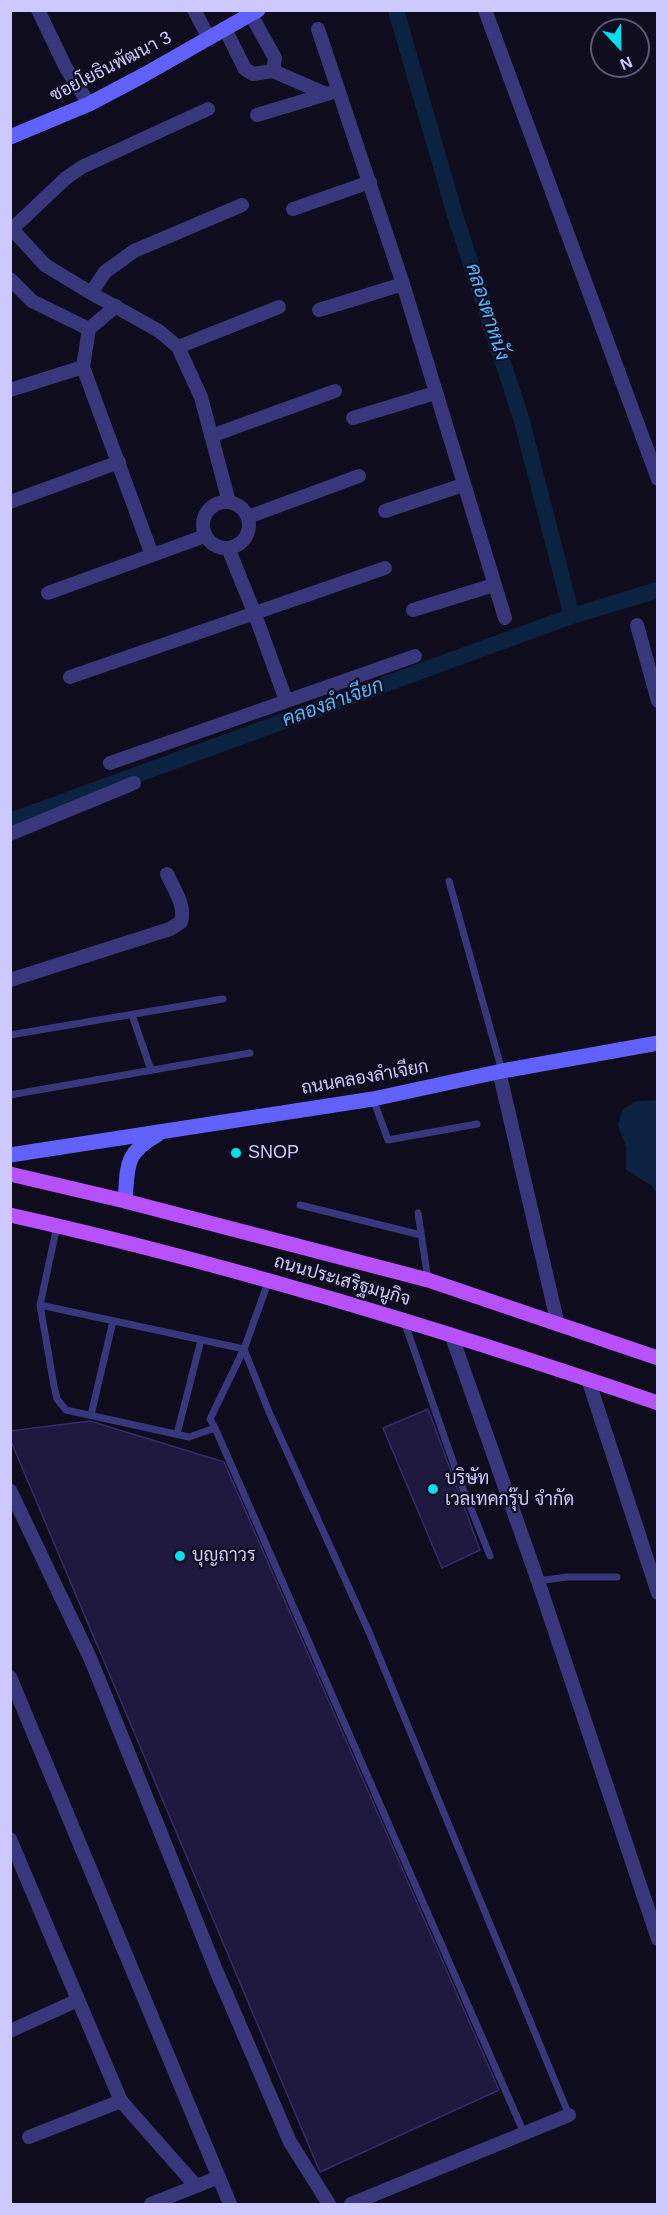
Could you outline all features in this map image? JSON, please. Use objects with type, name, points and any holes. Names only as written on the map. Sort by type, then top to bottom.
[{"type":"main road","name":"ถนนประเสริฐมนูกิจ","points":[[10,1174],[125,1201],[428,1280],[657,1358]]},
{"type":"main road","name":"ถนนประเสริฐมนูกิจ","points":[[10,1215],[163,1251],[403,1318],[657,1403]]},
{"type":"street","points":[[38,10],[66,68],[89,104]]},
{"type":"street","points":[[194,10],[209,38]]},
{"type":"street","points":[[485,10],[657,479]]},
{"type":"street","points":[[255,13],[275,58],[273,71]]},
{"type":"street","name":"ซอยโยธินพัฒนา 3","points":[[10,137],[89,104],[255,13]]},
{"type":"street","points":[[225,29],[245,69],[253,74],[273,71],[332,92]]},
{"type":"street","points":[[318,29],[332,92],[370,182],[505,618]]},
{"type":"street","points":[[257,115],[332,92]]},
{"type":"street","points":[[208,109],[82,166],[11,228],[45,265],[159,331],[178,347],[201,397],[229,502]]},
{"type":"street","points":[[293,208],[370,182]]},
{"type":"street","points":[[91,293],[105,272],[134,251],[242,205]]},
{"type":"street","points":[[10,279],[32,301],[89,329]]},
{"type":"street","points":[[319,310],[403,284]]},
{"type":"street","points":[[116,306],[89,329],[83,366],[153,555]]},
{"type":"street","points":[[178,347],[279,307]]},
{"type":"street","points":[[10,390],[83,366]]},
{"type":"street","points":[[211,436],[335,392]]},
{"type":"street","points":[[353,418],[435,393]]},
{"type":"street","points":[[10,502],[119,462]]},
{"type":"street","points":[[248,517],[359,476]]},
{"type":"street","points":[[385,511],[464,485]]},
{"type":"street","points":[[229,502],[241,507],[248,517],[249,524],[245,537],[235,546],[228,548],[215,545],[203,530],[204,515],[214,505],[229,502]]},
{"type":"street","points":[[48,593],[206,536]]},
{"type":"street","points":[[228,548],[286,700]]},
{"type":"street","points":[[70,677],[385,567]]},
{"type":"street","points":[[413,610],[494,585]]},
{"type":"street","points":[[637,625],[657,701]]},
{"type":"street","points":[[110,763],[415,656]]},
{"type":"street","points":[[10,834],[134,783]]},
{"type":"street","points":[[10,980],[170,929],[182,922],[181,904],[167,874]]},
{"type":"street","name":"ถนนคลองลำเจียก","points":[[125,1201],[129,1159],[141,1144],[168,1129],[373,1099],[500,1071],[657,1043]]},
{"type":"street","points":[[500,1071],[558,1325]]},
{"type":"street","points":[[10,1155],[168,1129]]},
{"type":"street","points":[[451,1334],[538,1581],[657,1939]]},
{"type":"street","points":[[588,1379],[657,1593]]},
{"type":"street","points":[[10,1490],[91,1660],[216,1970],[290,2142],[328,2205]]},
{"type":"street","points":[[10,1677],[230,2205]]},
{"type":"street","points":[[10,1839],[121,2101],[196,2187]]},
{"type":"street","points":[[10,2031],[78,2000]]},
{"type":"street","points":[[29,2137],[121,2101]]},
{"type":"street","points":[[351,2205],[568,2115]]},
{"type":"street","points":[[151,2205],[219,2177]]},
{"type":"lane","points":[[449,881],[500,1071]]},
{"type":"lane","points":[[10,1035],[223,999]]},
{"type":"lane","points":[[132,1015],[151,1070]]},
{"type":"lane","points":[[10,1095],[250,1053]]},
{"type":"lane","points":[[373,1099],[388,1140],[477,1124]]},
{"type":"lane","points":[[300,1204],[421,1235]]},
{"type":"lane","points":[[418,1213],[428,1280]]},
{"type":"lane","points":[[57,1226],[40,1305],[57,1399],[66,1410],[189,1437],[215,1428]]},
{"type":"lane","points":[[269,1280],[244,1349],[210,1419],[524,2133]]},
{"type":"lane","points":[[40,1305],[244,1349]]},
{"type":"lane","points":[[403,1318],[458,1476],[490,1556]]},
{"type":"lane","points":[[91,1415],[113,1321]]},
{"type":"lane","points":[[177,1434],[201,1340]]},
{"type":"lane","points":[[244,1349],[269,1412],[369,1632],[568,2115]]},
{"type":"lane","points":[[538,1581],[567,1577],[617,1577]]},
{"type":"water","points":[[658,1100],[657,1193],[651,1185],[626,1170],[626,1147],[618,1125],[623,1109],[637,1101]]},
{"type":"building","name":"บริษัท เวลเทคกรุ๊ป จำกัด","points":[[428,1409],[480,1550],[442,1568],[383,1428]]},
{"type":"building","points":[[90,1421],[224,1462],[499,2090],[320,2172],[10,1439],[10,1431]]},
{"type":"waterway","name":"คลองตาหนัง","points":[[396,10],[455,215],[521,418],[572,616]]},
{"type":"waterway","name":"คลองลำเจียก","points":[[10,821],[572,616],[658,590]]},
{"type":"place","name":"SNOP","points":[[236,1153]]},
{"type":"place","name":"บริษัท เวลเทคกรุ๊ป จำกัด","points":[[433,1489]]},
{"type":"place","name":"บุญถาวร","points":[[180,1556]]}]
